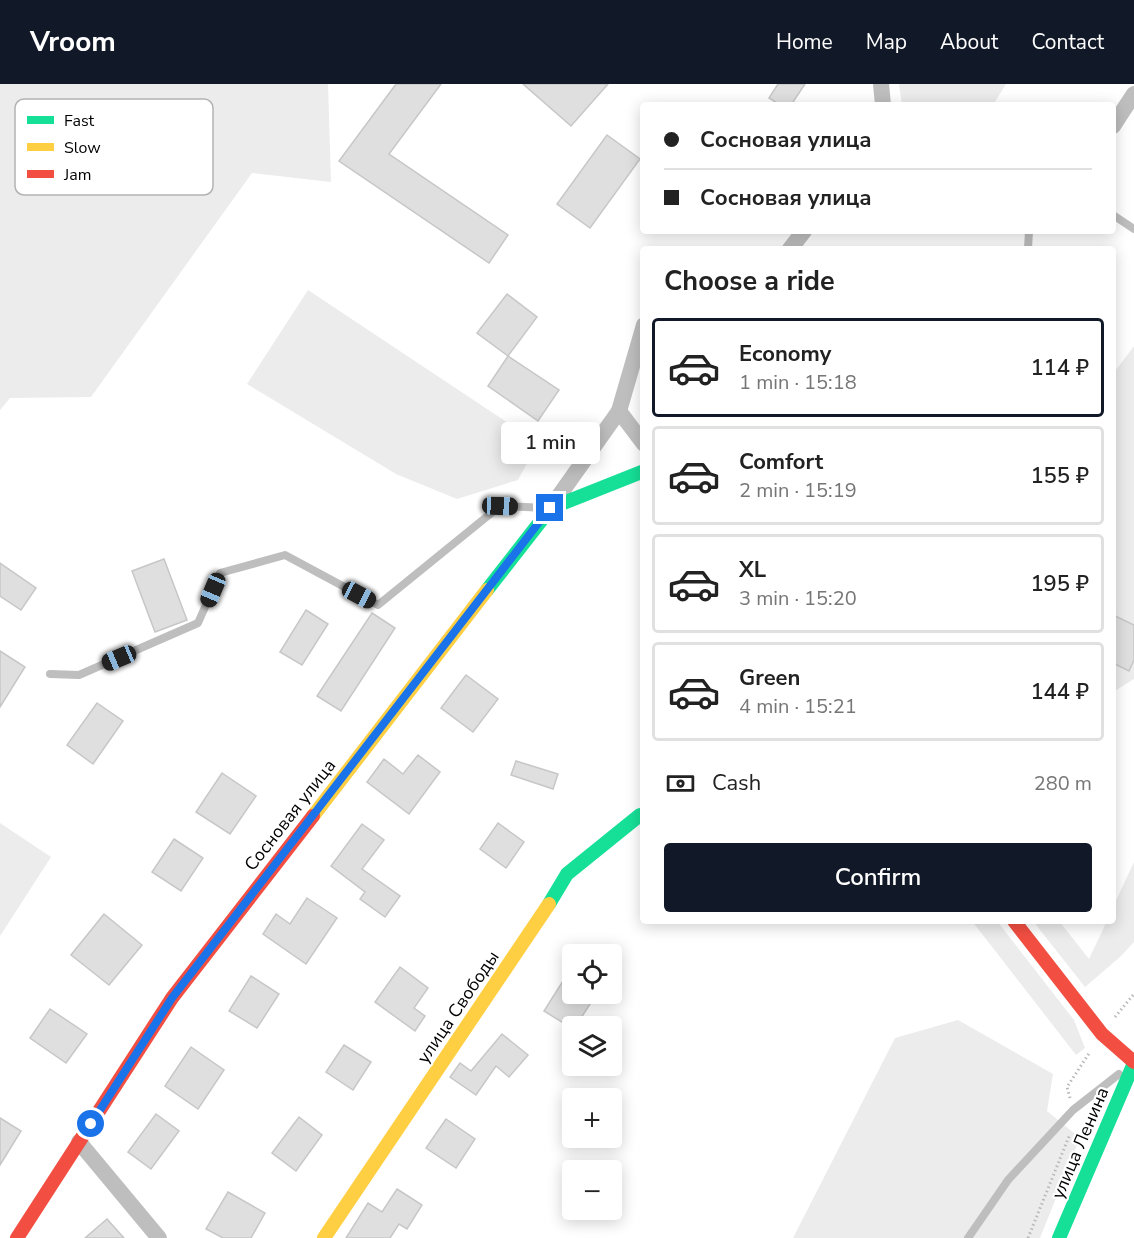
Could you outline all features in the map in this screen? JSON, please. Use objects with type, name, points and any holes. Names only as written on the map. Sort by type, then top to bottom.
[{"type":"street","points":[[881,84],[883,102]]},
{"type":"street","points":[[1116,121],[1134,94]]},
{"type":"street","points":[[792,246],[802,234]]},
{"type":"street","points":[[550,508],[619,411],[640,339]]},
{"type":"street","points":[[619,411],[640,439]]},
{"type":"street","points":[[550,508],[640,473]]},
{"type":"street","name":"Сосновая улица","points":[[17,1238],[172,998],[550,508]]},
{"type":"street","name":"улица Свободы","points":[[324,1238],[537,923],[567,874],[640,815]]},
{"type":"street","points":[[1016,924],[1102,1034],[1134,1063]]},
{"type":"street","name":"улица Ленина","points":[[1059,1238],[1134,1063]]},
{"type":"street","points":[[79,1142],[159,1238]]},
{"type":"lane","points":[[1116,217],[1134,229]]},
{"type":"lane","points":[[50,674],[79,675],[198,623],[220,573],[285,555],[378,604],[500,506],[550,508]]},
{"type":"lane","points":[[968,1238],[1008,1180],[1073,1110],[1134,1063]]},
{"type":"shaded area","points":[[0,84],[328,84],[331,182],[252,173],[91,397],[10,398],[0,410]]},
{"type":"shaded area","points":[[899,84],[1006,84],[995,102],[902,102]]},
{"type":"shaded area","points":[[308,290],[538,443],[518,480],[457,499],[396,474],[247,384]]},
{"type":"shaded area","points":[[1134,346],[1134,679],[1116,690],[1116,370]]},
{"type":"shaded area","points":[[0,823],[51,857],[0,936]]},
{"type":"shaded area","points":[[1134,862],[1134,942],[1085,987],[1035,924],[1061,924],[1089,959],[1106,924],[1116,924],[1116,901]]},
{"type":"shaded area","points":[[974,924],[999,924],[1074,1020],[1085,1048],[1076,1055]]},
{"type":"shaded area","points":[[958,1020],[1053,1074],[1047,1111],[1080,1138],[1040,1238],[793,1238],[895,1038]]},
{"type":"building","points":[[396,84],[441,84],[389,154],[508,235],[489,263],[339,161]]},
{"type":"building","points":[[523,84],[608,84],[571,126]]},
{"type":"building","points":[[778,84],[805,84],[793,102],[775,102],[769,98]]},
{"type":"building","points":[[607,135],[640,159],[590,228],[557,204]]},
{"type":"building","points":[[507,294],[537,317],[508,356],[477,333]]},
{"type":"building","points":[[508,356],[559,390],[538,421],[488,386]]},
{"type":"building","points":[[164,559],[187,620],[155,632],[132,571]]},
{"type":"building","points":[[0,563],[36,588],[21,610],[0,596]]},
{"type":"building","points":[[306,610],[328,624],[302,665],[280,652]]},
{"type":"building","points":[[372,613],[395,628],[341,711],[317,696]]},
{"type":"building","points":[[1116,616],[1134,625],[1134,660],[1129,671],[1116,664]]},
{"type":"building","points":[[0,651],[25,667],[0,707]]},
{"type":"building","points":[[466,675],[498,699],[473,732],[441,708]]},
{"type":"building","points":[[97,703],[123,721],[93,764],[67,745]]},
{"type":"building","points":[[418,755],[440,772],[409,814],[367,782],[384,759],[403,774]]},
{"type":"building","points":[[516,761],[558,774],[553,789],[511,775]]},
{"type":"building","points":[[222,773],[256,796],[230,834],[196,812]]},
{"type":"building","points":[[498,823],[524,842],[506,868],[480,849]]},
{"type":"building","points":[[362,824],[384,840],[362,869],[400,896],[385,917],[360,899],[365,892],[331,866]]},
{"type":"building","points":[[174,839],[203,858],[181,891],[152,872]]},
{"type":"building","points":[[307,898],[337,918],[306,964],[263,934],[276,914],[290,924]]},
{"type":"building","points":[[104,914],[142,945],[109,985],[71,955]]},
{"type":"building","points":[[400,967],[428,988],[414,1008],[425,1016],[415,1031],[375,1002]]},
{"type":"building","points":[[251,976],[279,994],[257,1028],[229,1011]]},
{"type":"building","points":[[562,982],[562,1004],[590,1004],[582,1016],[562,1016],[562,1022],[544,1011]]},
{"type":"building","points":[[50,1009],[87,1034],[66,1063],[30,1038]]},
{"type":"building","points":[[502,1034],[528,1055],[509,1077],[496,1066],[476,1095],[450,1077],[460,1063],[471,1071]]},
{"type":"building","points":[[344,1045],[371,1062],[353,1090],[326,1072]]},
{"type":"building","points":[[191,1047],[224,1070],[198,1109],[165,1086]]},
{"type":"building","points":[[156,1114],[179,1131],[151,1169],[128,1152]]},
{"type":"building","points":[[299,1117],[322,1135],[296,1171],[272,1153]]},
{"type":"building","points":[[0,1118],[21,1131],[0,1165]]},
{"type":"building","points":[[446,1119],[475,1139],[456,1168],[426,1148]]},
{"type":"building","points":[[397,1189],[422,1205],[407,1229],[399,1224],[390,1238],[346,1238],[368,1203],[382,1212]]},
{"type":"building","points":[[228,1192],[265,1213],[251,1238],[223,1238],[206,1229]]},
{"type":"building","points":[[107,1219],[124,1238],[85,1238]]},
{"type":"traffic: fast","points":[[487,590],[551,508],[640,473]]},
{"type":"traffic: fast","points":[[549,904],[567,874],[640,815]]},
{"type":"traffic: fast","points":[[1059,1238],[1134,1063]]},
{"type":"traffic: slow","points":[[313,816],[487,590]]},
{"type":"traffic: slow","points":[[324,1238],[549,904]]},
{"type":"traffic: jam","points":[[17,1238],[172,998],[313,816]]},
{"type":"traffic: jam","points":[[1016,924],[1102,1034],[1134,1062]]},
{"type":"route","points":[[91,1124],[172,998],[550,508]]}]
